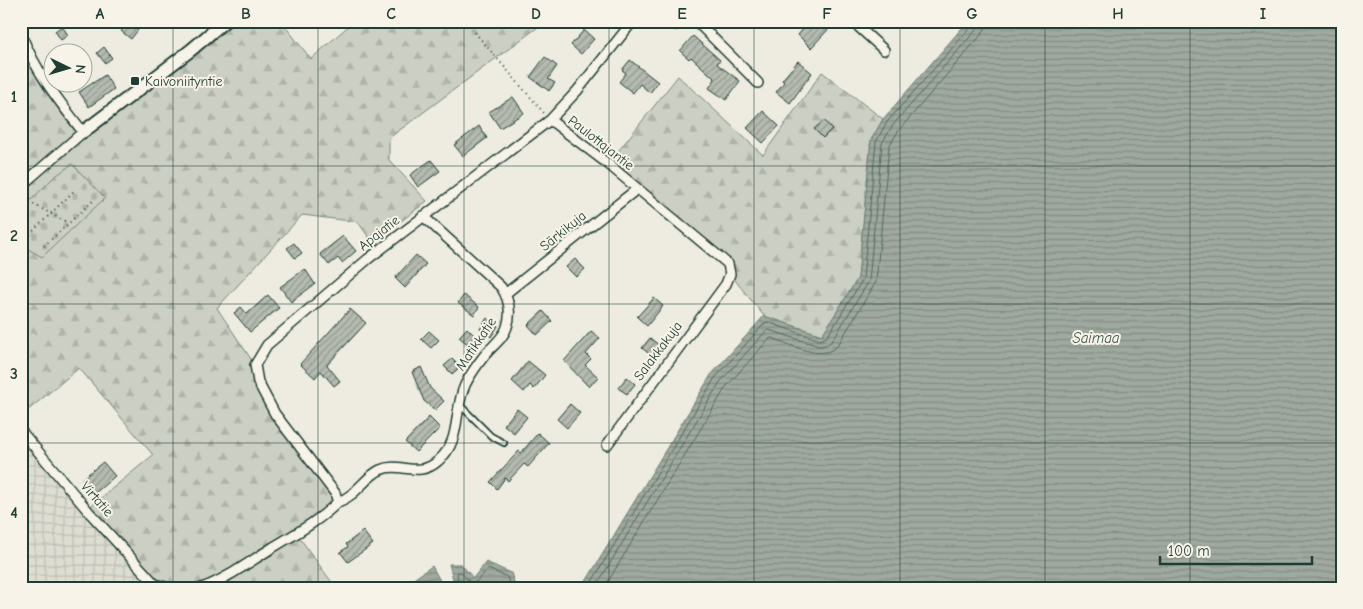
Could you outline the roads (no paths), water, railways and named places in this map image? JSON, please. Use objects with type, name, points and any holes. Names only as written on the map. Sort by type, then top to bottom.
[{"type":"street","points":[[21,186],[83,132],[191,50],[225,21]]},
{"type":"street","points":[[619,21],[626,29]]},
{"type":"street","name":"Apajatie","points":[[336,497],[275,414],[258,382],[255,365],[267,344],[368,258],[550,120],[577,91],[633,21]]},
{"type":"street","points":[[696,21],[758,83]]},
{"type":"street","points":[[852,21],[884,50]]},
{"type":"street","points":[[21,34],[24,49],[50,91],[83,132]]},
{"type":"street","name":"Paulottajantie","points":[[550,120],[728,264],[730,274]]},
{"type":"street","name":"Särkikuja","points":[[505,294],[637,189]]},
{"type":"street","points":[[423,216],[501,287],[505,294]]},
{"type":"street","name":"Salakkakuja","points":[[606,445],[726,284],[730,274]]},
{"type":"street","name":"Matikkatie","points":[[202,588],[218,582],[327,513],[336,497],[346,499],[379,470],[391,467],[416,471],[436,464],[451,445],[457,426],[459,404],[464,386],[473,371],[507,329],[510,315],[505,294]]},
{"type":"street","name":"Virtatie","points":[[21,431],[154,586]]},
{"type":"street","points":[[154,586],[169,588]]},
{"type":"lane","points":[[459,404],[491,436],[504,443]]},
{"type":"water","name":"Saimaa","points":[[968,21],[1342,21],[1342,588],[582,588],[711,375],[764,316],[822,335],[858,278],[871,140],[883,119]]},
{"type":"water","points":[[486,562],[511,573],[516,588],[445,588],[454,583],[449,564],[461,564],[473,578]]},
{"type":"water","points":[[432,566],[444,588],[401,588]]},
{"type":"place","name":"Kaivoniityntie","points":[[135,81]]}]
